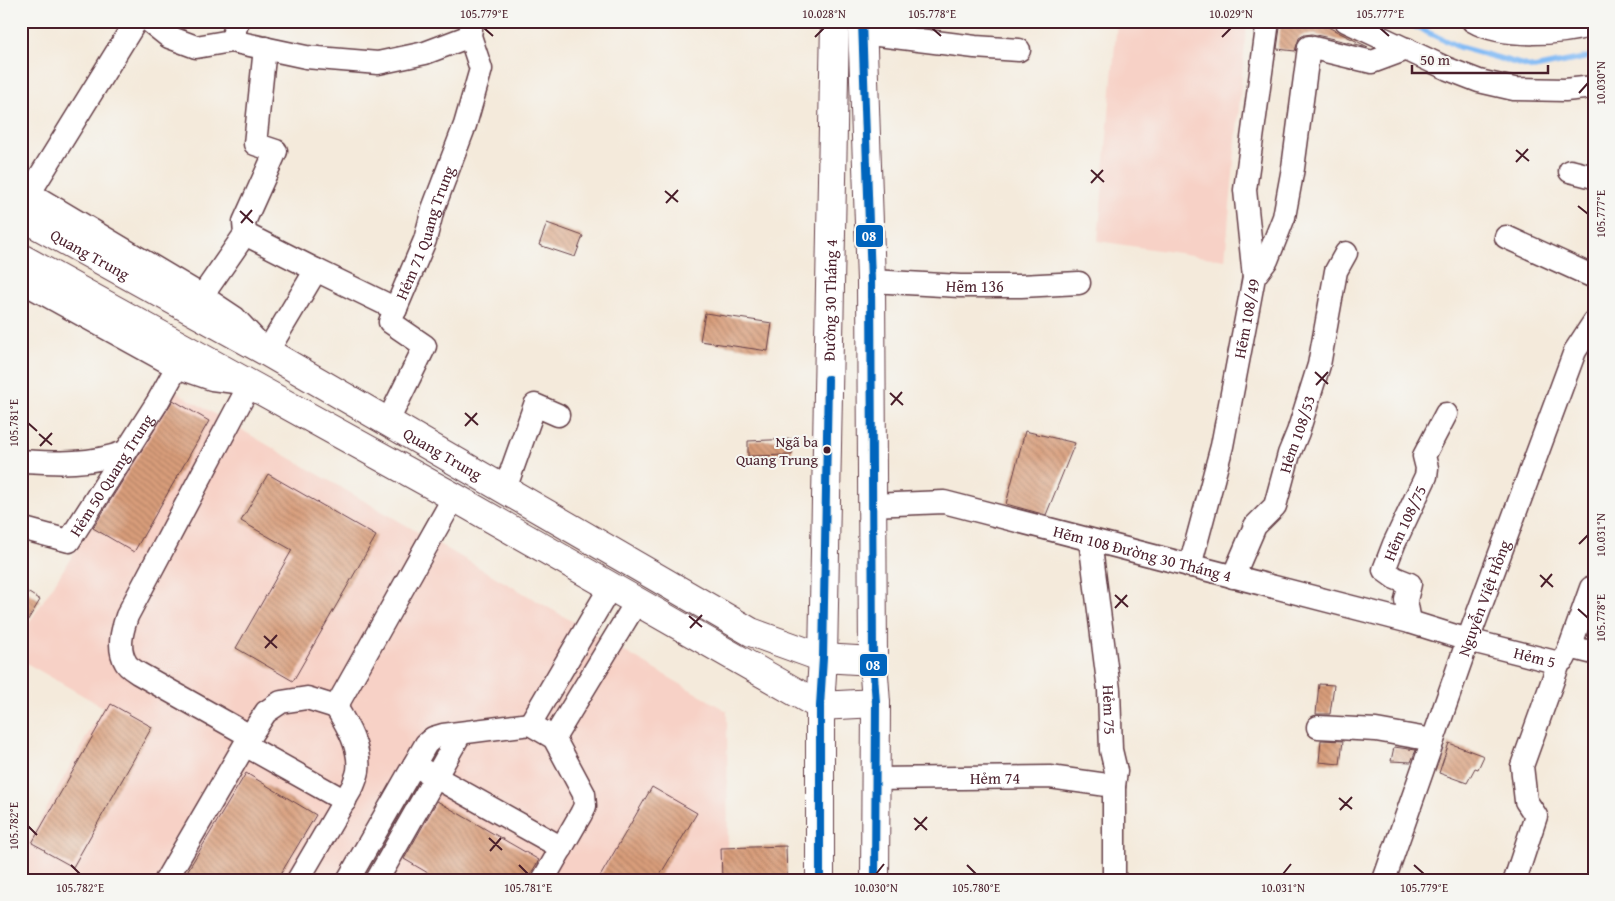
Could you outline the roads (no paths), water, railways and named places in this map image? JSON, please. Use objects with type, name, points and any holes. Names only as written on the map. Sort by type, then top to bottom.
[{"type":"main road","name":"Đường 30 Tháng 4","points":[[820,880],[820,706],[823,658],[835,21]]},
{"type":"main road","points":[[862,27],[871,282],[871,505],[873,661],[876,703],[875,880]]},
{"type":"main road","name":"Quang Trung","points":[[24,199],[264,350],[751,632],[823,658],[873,661]]},
{"type":"main road","name":"Quang Trung","points":[[21,258],[454,497],[820,706]]},
{"type":"main road","points":[[820,706],[876,703]]},
{"type":"street","points":[[136,21],[24,199],[202,296],[235,318],[264,350],[316,270]]},
{"type":"street","points":[[149,21],[169,37],[196,47],[235,31],[265,48],[306,57],[378,64],[426,53],[471,29]]},
{"type":"street","points":[[1254,277],[1245,190],[1268,21]]},
{"type":"street","points":[[1346,21],[1471,78],[1514,89],[1565,90],[1594,87]]},
{"type":"street","points":[[1472,21],[1502,31],[1542,33],[1578,30],[1594,25]]},
{"type":"street","points":[[862,27],[975,47],[1019,50]]},
{"type":"street","name":"Hẻm 71 Quang Trung","points":[[388,421],[425,346],[390,322],[425,240],[434,209],[465,125],[481,69],[471,29]]},
{"type":"street","name":"Hẽm 108/49","points":[[1190,566],[1222,446],[1254,277],[1267,260],[1284,217],[1293,168],[1309,46],[1372,62],[1407,50]]},
{"type":"street","points":[[202,296],[245,234],[244,222],[276,151],[254,144],[265,48]]},
{"type":"street","points":[[1570,171],[1594,177]]},
{"type":"street","points":[[245,234],[396,309]]},
{"type":"street","points":[[1506,237],[1594,277]]},
{"type":"street","name":"Hẻm 108/53","points":[[1233,577],[1255,526],[1276,506],[1289,454],[1298,432],[1319,365],[1336,271],[1346,253]]},
{"type":"street","name":"Quang Trung","points":[[21,282],[177,367],[212,379],[246,382]]},
{"type":"street","name":"Hẽm 136","points":[[871,282],[960,286],[1021,286],[1079,283]]},
{"type":"street","name":"Nguyễn Việt Hồng","points":[[1384,880],[1468,640],[1575,352],[1588,344],[1594,322]]},
{"type":"street","name":"Hẻm 50 Quang Trung","points":[[21,528],[69,541],[157,403],[177,367]]},
{"type":"street","points":[[246,382],[127,616],[121,634],[121,650],[126,664],[138,673],[344,801]]},
{"type":"street","points":[[505,489],[536,405],[558,415]]},
{"type":"street","name":"Hẽm 108/75","points":[[1410,622],[1406,600],[1410,584],[1395,578],[1384,570],[1426,476],[1427,468],[1424,456],[1446,414]]},
{"type":"street","points":[[21,461],[56,463],[105,459],[125,452]]},
{"type":"street","points":[[336,707],[454,497]]},
{"type":"street","name":"Hẽm 108 Đường 30 Tháng 4","points":[[871,505],[944,502],[1410,622],[1468,640]]},
{"type":"street","name":"Hẻm 75","points":[[1090,540],[1108,690],[1111,750],[1116,771],[1114,786],[1114,880]]},
{"type":"street","points":[[530,724],[611,586]]},
{"type":"street","points":[[1515,880],[1536,816],[1526,801],[1522,766],[1591,588]]},
{"type":"street","points":[[554,738],[638,601]]},
{"type":"street","name":"Hẻm 5","points":[[1468,640],[1565,655],[1594,653]]},
{"type":"street","points":[[166,880],[266,712],[281,702],[306,698],[336,707],[349,728],[358,754],[358,770],[353,786],[298,880]]},
{"type":"street","points":[[460,734],[376,880],[351,874],[426,744],[433,738],[443,735],[530,724],[554,738],[584,794],[585,806],[543,880]]},
{"type":"street","points":[[1318,727],[1376,730],[1433,740]]},
{"type":"street","points":[[414,765],[562,848]]},
{"type":"street","name":"Hẻm 74","points":[[875,779],[1050,777],[1114,786]]},
{"type":"waterway","points":[[1403,21],[1459,47],[1534,68],[1594,56]]},
{"type":"place","name":"Ngã ba Quang Trung","points":[[827,450]]}]
